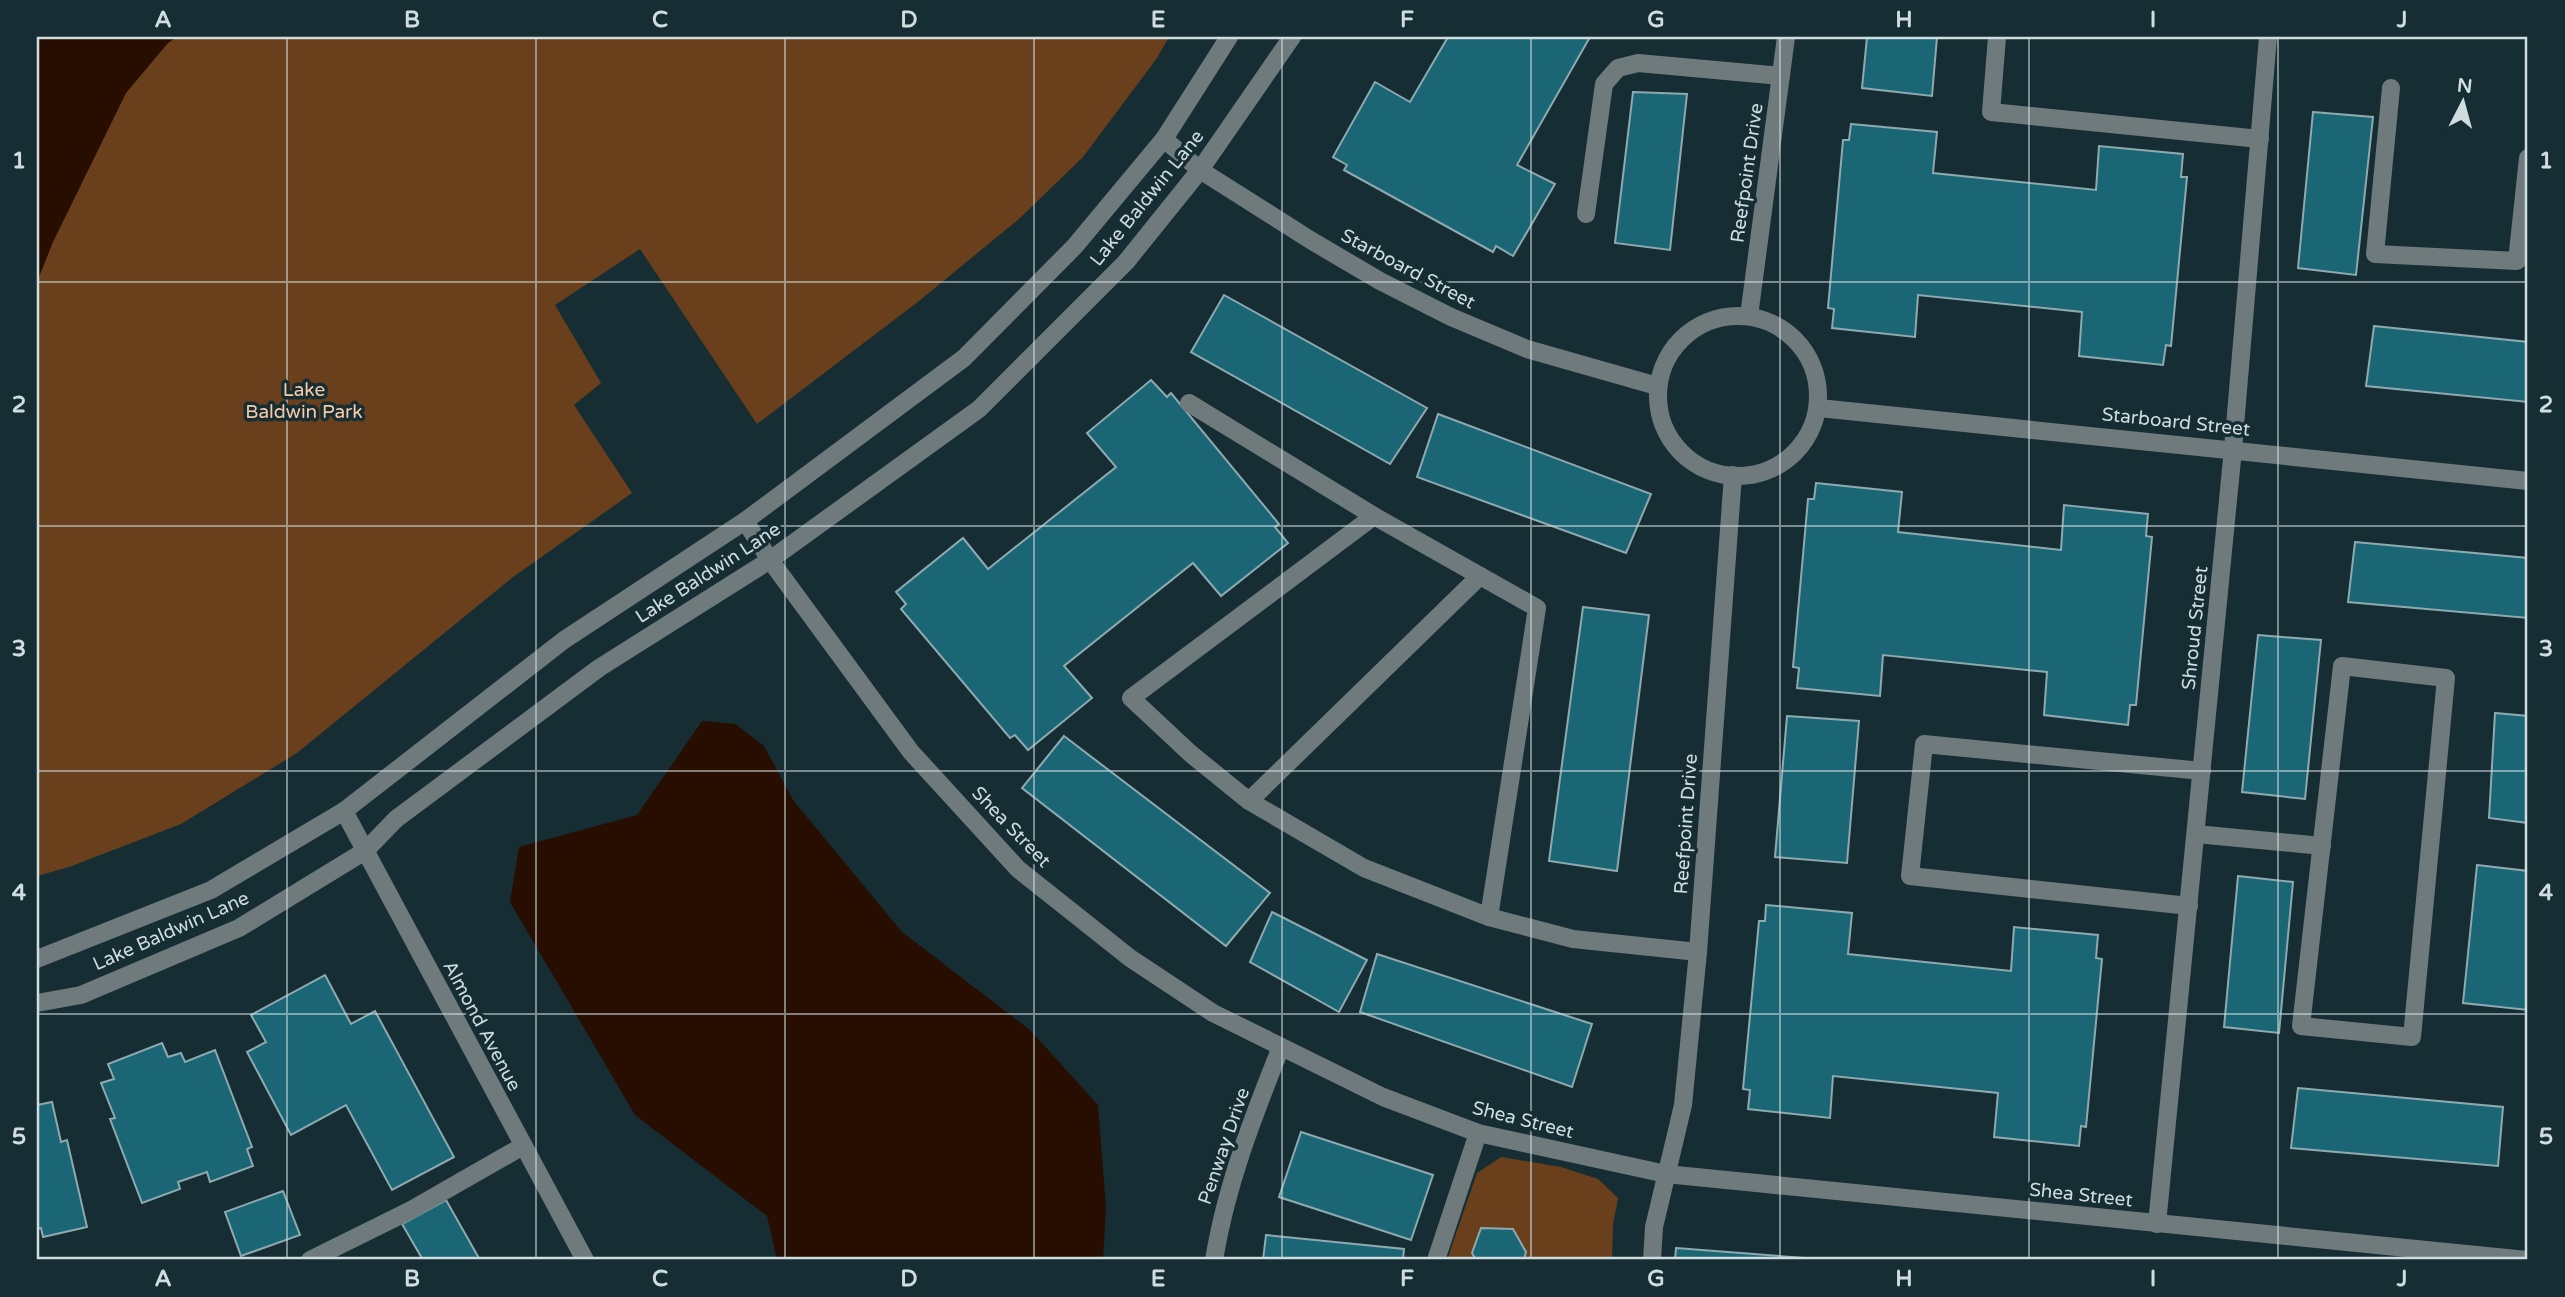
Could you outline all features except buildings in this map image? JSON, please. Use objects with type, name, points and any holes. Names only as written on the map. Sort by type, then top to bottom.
[{"type":"street","name":"Lake Baldwin Lane","points":[[37,959],[211,890],[344,811],[564,640],[745,521],[964,358],[1075,246],[1164,139],[1229,37]]},
{"type":"street","name":"Lake Baldwin Lane","points":[[37,1003],[81,995],[239,928],[365,851],[396,819],[598,668],[769,560],[979,409],[1126,261],[1200,170],[1292,37]]},
{"type":"street","name":"Reefpoint Drive","points":[[1749,316],[1786,37]]},
{"type":"street","points":[[1997,37],[1991,112],[2260,139]]},
{"type":"street","name":"Shroud Street","points":[[2157,1224],[2234,449],[2268,37]]},
{"type":"street","points":[[1586,214],[1604,84],[1618,68],[1638,63],[1781,76]]},
{"type":"street","points":[[2391,88],[2375,254],[2517,261],[2528,158]]},
{"type":"street","name":"Starboard Street","points":[[1164,139],[1200,170],[1312,241],[1380,281],[1451,317],[1527,349],[1657,386]]},
{"type":"street","points":[[1749,316],[1773,323],[1794,338],[1810,358],[1818,382],[1819,408],[1810,433],[1794,455],[1771,470],[1745,476],[1718,473],[1693,462],[1674,444],[1661,419],[1657,386],[1663,366],[1677,343],[1698,326],[1724,317],[1749,316]]},
{"type":"street","points":[[1189,403],[1374,516],[1537,608],[1489,917]]},
{"type":"street","name":"Starboard Street","points":[[1819,408],[2528,481]]},
{"type":"street","name":"Reefpoint Drive","points":[[1652,1260],[1654,1227],[1683,1105],[1698,952],[1733,475]]},
{"type":"street","points":[[1374,516],[1130,698],[1191,754],[1249,801],[1364,868],[1489,917],[1573,939],[1698,952]]},
{"type":"street","name":"Shea Street","points":[[745,521],[769,560],[911,752],[1018,869],[1130,958],[1213,1013],[1383,1097],[1478,1133],[1666,1174],[2157,1224],[2377,1253],[2527,1260]]},
{"type":"street","points":[[1249,801],[1480,576]]},
{"type":"street","points":[[2342,666],[2446,678],[2412,1037],[2301,1026],[2322,846],[2342,666]]},
{"type":"street","points":[[2189,906],[1910,876],[1924,744],[2202,771]]},
{"type":"street","name":"Almond Avenue","points":[[344,811],[585,1260]]},
{"type":"street","points":[[2196,834],[2322,846]]},
{"type":"street","name":"Penway Drive","points":[[1214,1260],[1220,1225],[1242,1147],[1281,1047]]},
{"type":"street","points":[[1436,1260],[1478,1133]]},
{"type":"street","points":[[310,1260],[411,1210],[523,1146]]},
{"type":"green space","name":"Lake Baldwin Park","points":[[37,37],[1169,37],[1157,58],[1083,157],[1020,218],[919,301],[757,424],[640,249],[555,305],[601,383],[574,405],[632,493],[513,577],[297,753],[181,824],[69,867],[37,876]]},
{"type":"green space","points":[[1501,1157],[1561,1167],[1598,1179],[1618,1198],[1613,1225],[1612,1260],[1447,1260],[1477,1173]]},
{"type":"shaded area","points":[[37,37],[177,37],[168,43],[126,93],[53,242],[37,282]]},
{"type":"shaded area","points":[[702,721],[735,724],[764,746],[793,800],[902,932],[1030,1030],[1098,1105],[1106,1208],[1103,1260],[777,1260],[767,1216],[635,1115],[510,902],[519,847],[637,815]]}]
